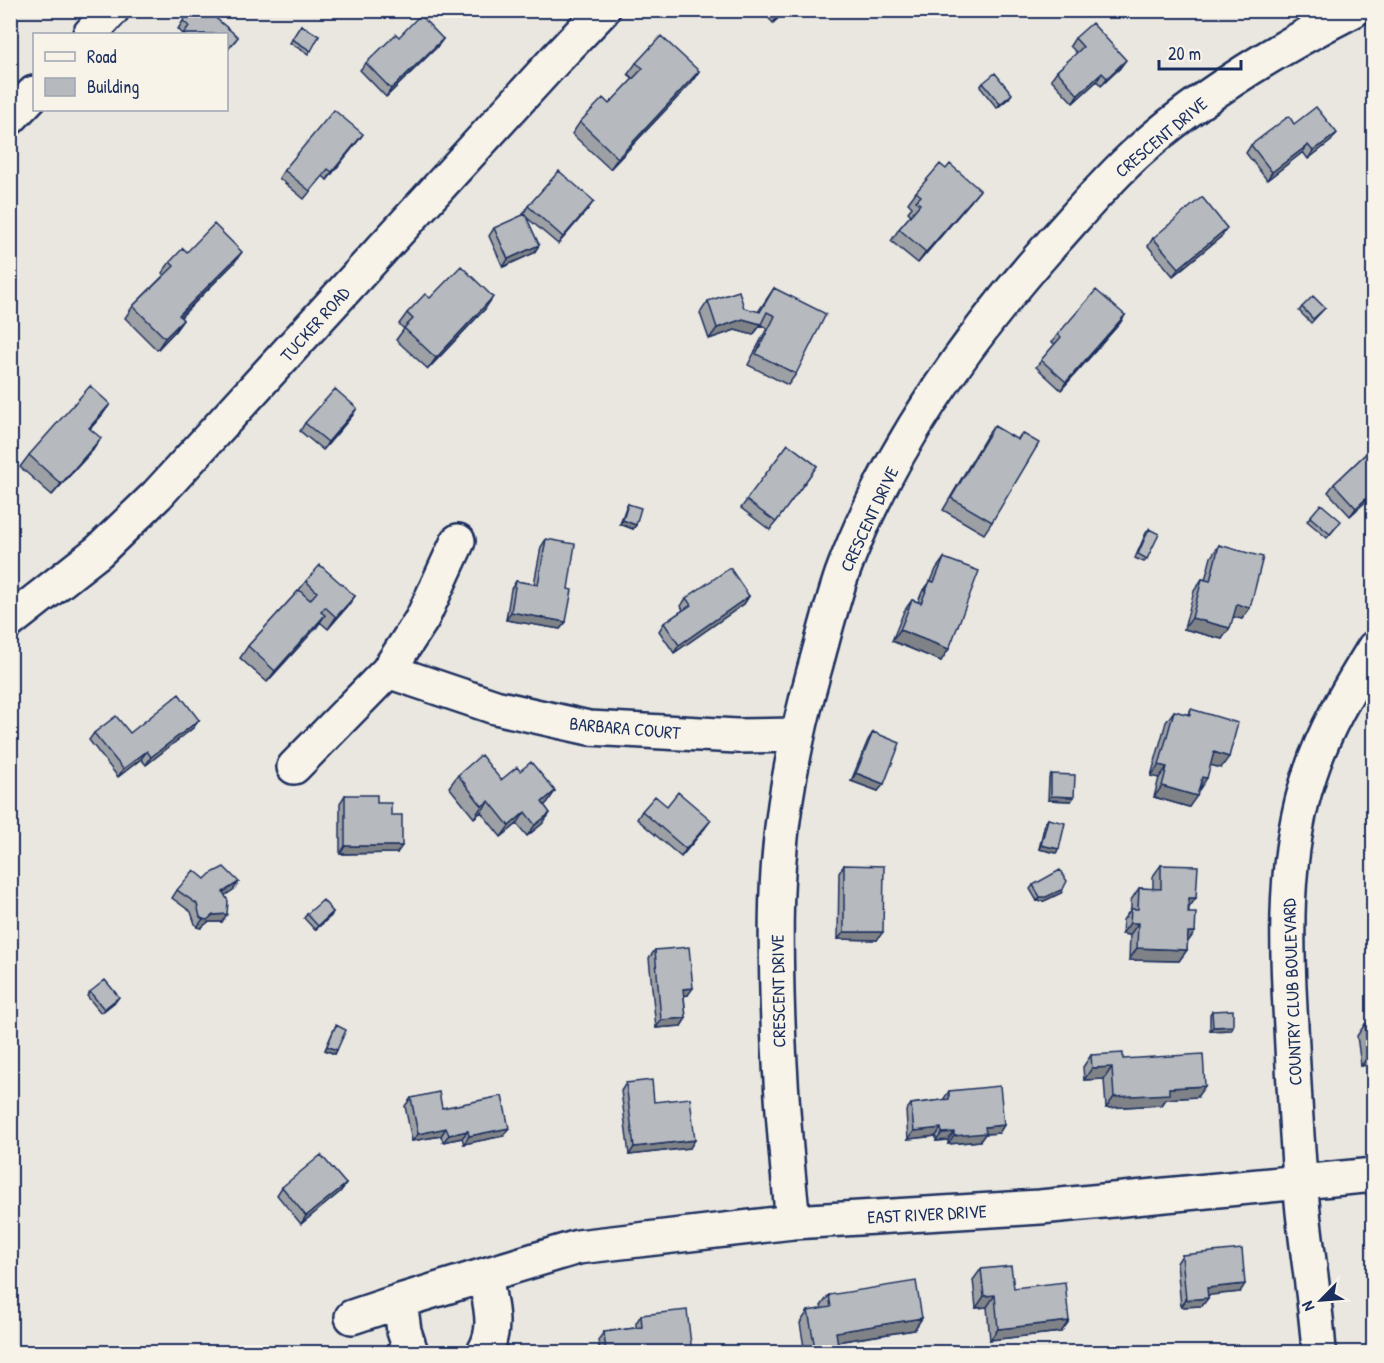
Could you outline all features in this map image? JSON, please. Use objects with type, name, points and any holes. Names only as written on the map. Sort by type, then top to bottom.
[{"type":"street","points":[[91,33],[112,10]]},
{"type":"street","name":"TUCKER ROAD","points":[[10,621],[99,551],[158,495],[603,10]]},
{"type":"street","name":"CRESCENT DRIVE","points":[[793,1222],[781,1082],[777,941],[780,847],[796,735],[832,606],[856,541],[908,440],[950,372],[983,326],[1036,261],[1088,203],[1139,151],[1183,115],[1279,51],[1354,10]]},
{"type":"street","points":[[10,118],[33,94]]},
{"type":"street","points":[[294,767],[388,670],[422,619],[458,542]]},
{"type":"street","name":"COUNTRY CLUB BOULEVARD","points":[[1319,1353],[1301,1182],[1289,992],[1288,909],[1292,856],[1301,807],[1321,743],[1335,713],[1374,648]]},
{"type":"street","name":"BARBARA COURT","points":[[388,670],[495,707],[589,728],[726,735],[796,735]]},
{"type":"street","name":"EAST RIVER DRIVE","points":[[352,1317],[578,1247],[793,1222],[1040,1208],[1374,1175]]},
{"type":"street","points":[[484,1353],[490,1343],[493,1327],[485,1275]]},
{"type":"street","points":[[400,1301],[404,1331],[411,1353]]},
{"type":"building","points":[[192,10],[216,10],[212,15],[238,37],[228,49],[228,33],[184,33],[189,26],[183,21]]},
{"type":"building","points":[[774,10],[784,10],[779,15]]},
{"type":"building","points":[[420,15],[443,39],[391,89],[366,63],[396,34],[399,37]]},
{"type":"building","points":[[1092,23],[1126,60],[1107,78],[1102,73],[1078,95],[1057,71],[1083,47],[1075,38]]},
{"type":"building","points":[[301,25],[319,36],[311,51],[292,39]]},
{"type":"building","points":[[661,36],[699,71],[618,158],[580,122],[603,98],[609,104],[643,68],[636,63]]},
{"type":"building","points":[[995,73],[1012,94],[1000,104],[983,83]]},
{"type":"building","points":[[1316,107],[1337,133],[1313,151],[1308,145],[1272,172],[1251,145],[1289,116],[1294,124]]},
{"type":"building","points":[[334,110],[363,134],[332,172],[328,169],[310,191],[284,170]]},
{"type":"building","points":[[940,164],[946,169],[950,164],[980,190],[926,252],[899,229],[920,204],[916,201],[921,196],[916,192]]},
{"type":"building","points":[[559,171],[594,201],[563,237],[528,206]]},
{"type":"building","points":[[1202,197],[1227,228],[1179,268],[1153,238]]},
{"type":"building","points":[[525,214],[539,245],[508,259],[494,228]]},
{"type":"building","points":[[214,224],[242,252],[179,315],[183,320],[165,338],[133,306],[174,266],[170,262],[183,248],[187,252]]},
{"type":"building","points":[[461,266],[493,297],[436,358],[404,328],[413,319],[407,313],[425,294],[430,298]]},
{"type":"building","points":[[774,288],[826,314],[796,374],[756,354],[775,316],[767,312],[761,324],[743,319],[717,328],[708,301],[739,291],[744,308],[760,312]]},
{"type":"building","points":[[1096,290],[1125,315],[1066,382],[1041,360],[1061,337],[1058,334]]},
{"type":"building","points":[[1313,296],[1325,308],[1313,319],[1302,307]]},
{"type":"building","points":[[90,386],[110,404],[89,428],[101,438],[61,484],[29,455]]},
{"type":"building","points":[[335,389],[357,408],[328,442],[305,423]]},
{"type":"building","points":[[994,426],[1018,440],[1022,433],[1039,443],[992,522],[951,498]]},
{"type":"building","points":[[788,444],[817,466],[776,522],[746,500]]},
{"type":"building","points":[[1374,446],[1374,491],[1356,508],[1334,484]]},
{"type":"building","points":[[628,504],[641,508],[636,525],[623,520]]},
{"type":"building","points":[[1321,504],[1341,521],[1330,534],[1310,517]]},
{"type":"building","points":[[1149,529],[1159,534],[1147,559],[1138,554]]},
{"type":"building","points":[[546,539],[575,544],[568,589],[572,590],[566,622],[511,612],[516,581],[538,585]]},
{"type":"building","points":[[1219,545],[1263,557],[1250,608],[1237,604],[1230,628],[1192,618],[1202,579],[1210,581]]},
{"type":"building","points":[[944,558],[979,571],[949,649],[900,630],[912,600],[921,603],[930,581],[934,582]]},
{"type":"building","points":[[320,565],[355,596],[336,617],[325,607],[321,612],[325,615],[275,671],[248,646],[299,590],[310,600],[317,592],[306,581]]},
{"type":"building","points":[[730,568],[749,596],[679,645],[664,623],[691,605],[686,598]]},
{"type":"building","points":[[179,694],[199,720],[151,757],[147,751],[123,769],[94,733],[116,716],[130,733]]},
{"type":"building","points":[[1191,709],[1238,723],[1229,757],[1214,752],[1207,778],[1202,777],[1197,796],[1162,786],[1167,767],[1159,765],[1174,711],[1190,715]]},
{"type":"building","points":[[873,732],[900,743],[884,784],[856,773]]},
{"type":"building","points":[[481,755],[501,780],[517,767],[520,771],[531,762],[555,791],[542,802],[550,813],[535,825],[525,812],[509,826],[489,801],[482,806],[458,775]]},
{"type":"building","points":[[1051,774],[1075,775],[1074,797],[1051,796]]},
{"type":"building","points":[[678,792],[711,820],[686,849],[642,811],[655,796],[667,806]]},
{"type":"building","points":[[345,795],[377,795],[377,803],[391,803],[391,815],[402,815],[402,846],[345,846]]},
{"type":"building","points":[[1048,819],[1065,823],[1059,849],[1041,845]]},
{"type":"building","points":[[844,865],[884,866],[883,932],[844,932]]},
{"type":"building","points":[[1161,865],[1198,866],[1196,898],[1189,898],[1188,913],[1196,913],[1195,932],[1188,932],[1187,950],[1137,948],[1138,923],[1130,923],[1131,909],[1138,909],[1139,888],[1161,889]]},
{"type":"building","points":[[224,867],[239,882],[223,892],[228,901],[227,914],[213,915],[207,920],[203,919],[200,917],[197,904],[177,890],[194,870],[205,879]]},
{"type":"building","points":[[1060,870],[1067,881],[1063,889],[1046,897],[1040,897],[1033,885]]},
{"type":"building","points":[[323,900],[333,912],[318,926],[307,914]]},
{"type":"building","points":[[689,947],[693,988],[683,989],[686,1018],[661,1020],[655,950]]},
{"type":"building","points":[[105,980],[119,997],[104,1009],[90,992]]},
{"type":"building","points":[[1233,1010],[1233,1026],[1213,1027],[1212,1011]]},
{"type":"building","points":[[1374,1023],[1374,1054],[1369,1055],[1365,1024]]},
{"type":"building","points":[[336,1025],[346,1030],[337,1050],[327,1046]]},
{"type":"building","points":[[1123,1053],[1123,1059],[1203,1054],[1205,1086],[1169,1088],[1169,1094],[1114,1097],[1112,1067],[1092,1068],[1091,1055]]},
{"type":"building","points":[[652,1080],[654,1102],[690,1098],[695,1140],[634,1147],[626,1083]]},
{"type":"building","points":[[1000,1086],[1004,1125],[985,1127],[986,1133],[954,1136],[954,1132],[942,1133],[941,1128],[914,1131],[911,1104],[949,1099],[949,1091]]},
{"type":"building","points":[[439,1092],[442,1108],[502,1096],[509,1128],[469,1136],[468,1131],[449,1135],[446,1128],[418,1134],[411,1098]]},
{"type":"building","points":[[321,1155],[346,1184],[306,1216],[282,1187]]},
{"type":"building","points":[[1242,1249],[1245,1284],[1207,1288],[1208,1298],[1186,1300],[1182,1255]]},
{"type":"building","points":[[1011,1266],[1014,1288],[1065,1282],[1069,1321],[998,1329],[995,1295],[984,1296],[981,1269]]},
{"type":"building","points":[[916,1281],[922,1318],[836,1332],[838,1345],[815,1348],[808,1311],[831,1307],[829,1295]]},
{"type":"building","points":[[687,1310],[692,1353],[675,1353],[675,1351],[606,1353],[604,1332],[642,1327],[641,1315]]}]
